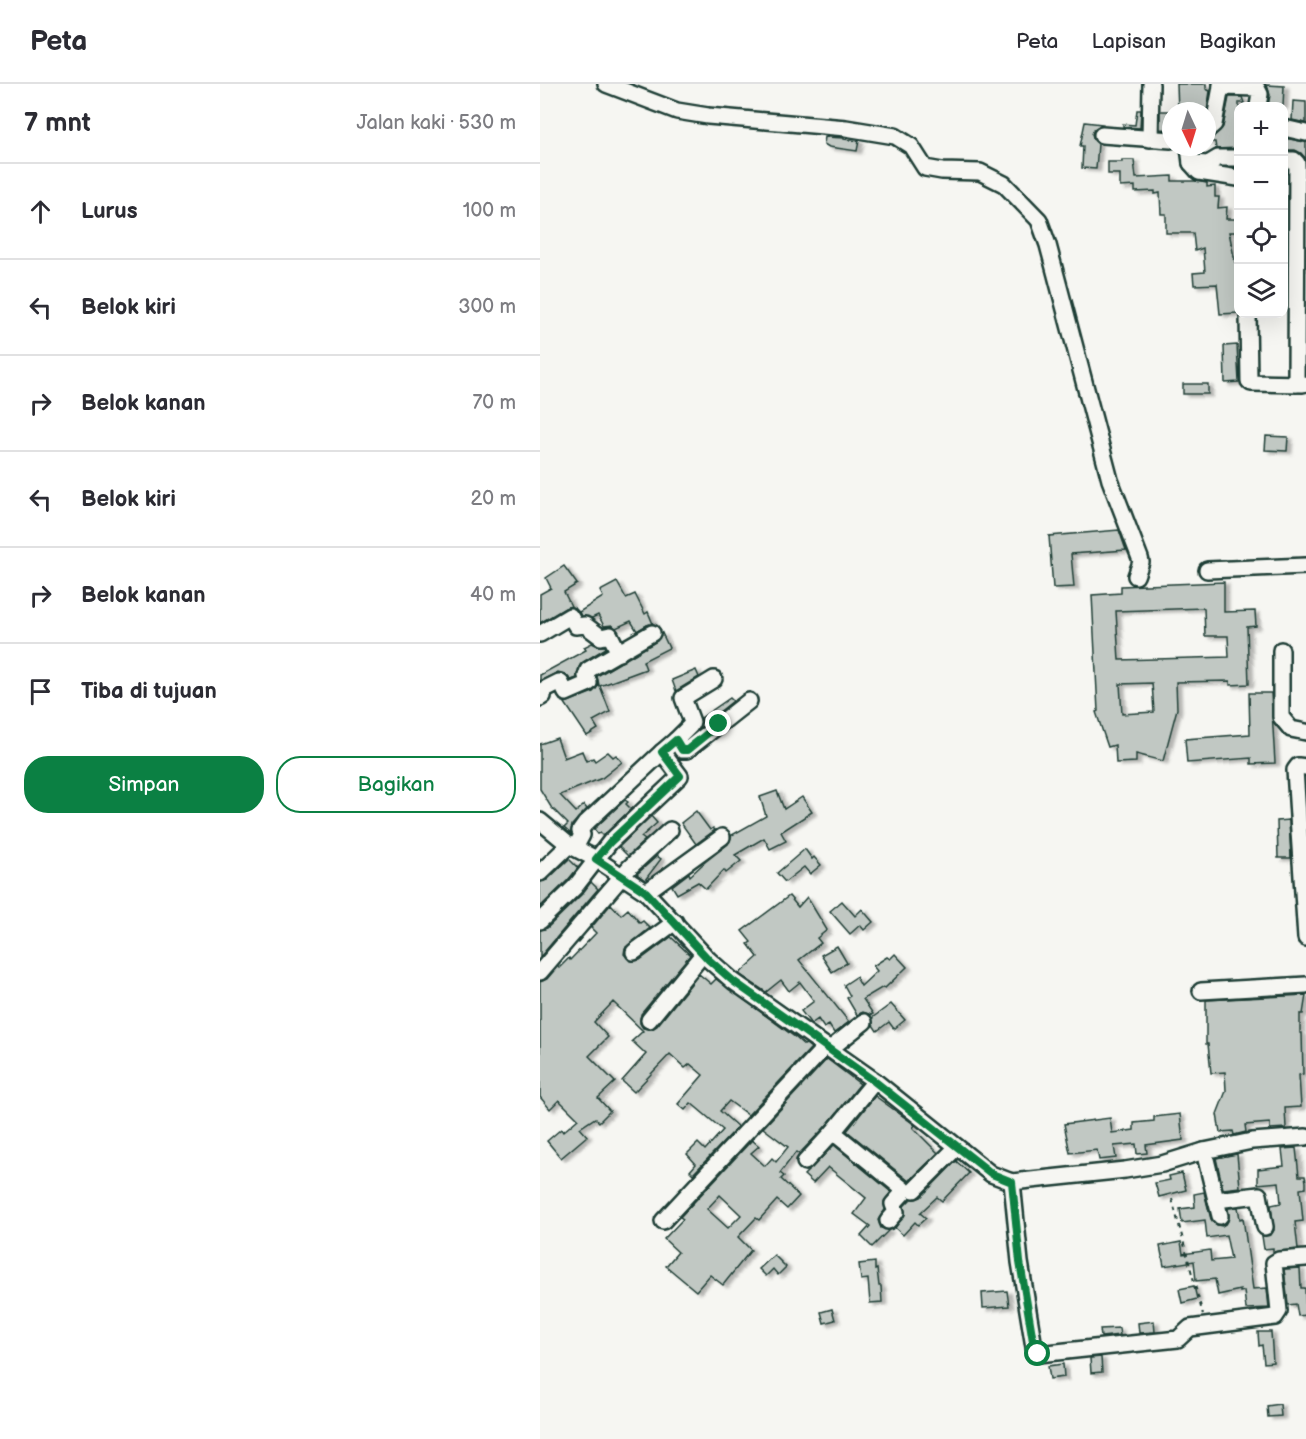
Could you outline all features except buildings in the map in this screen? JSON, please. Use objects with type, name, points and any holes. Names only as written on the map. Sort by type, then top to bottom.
[{"type":"street","points":[[606,84],[677,111],[708,116],[846,128],[895,136],[911,146],[925,168],[980,172],[1004,184],[1039,220],[1048,244],[1110,480],[1140,558],[1141,562],[1136,576]]},
{"type":"street","points":[[1150,139],[1151,84]]},
{"type":"street","points":[[1216,113],[1221,85],[1257,88],[1260,94],[1259,102]]},
{"type":"street","points":[[1288,129],[1306,133]]},
{"type":"street","points":[[1102,135],[1162,140]]},
{"type":"street","points":[[1190,156],[1191,163],[1199,172],[1234,177]]},
{"type":"street","points":[[1191,163],[1208,164],[1218,158],[1234,158]]},
{"type":"street","points":[[1248,318],[1249,381],[1253,385],[1301,384],[1290,244],[1297,163],[1294,160],[1288,160]]},
{"type":"street","points":[[1207,570],[1306,566]]},
{"type":"street","points":[[540,634],[570,616],[576,626],[585,625],[601,637],[610,635],[619,653]]},
{"type":"street","points":[[540,698],[543,696],[543,690],[559,682],[566,693],[589,683],[586,676],[588,669],[652,633]]},
{"type":"street","points":[[1281,650],[1281,717],[1291,729],[1306,732]]},
{"type":"street","points":[[540,873],[576,843],[585,824],[690,726],[692,722],[682,698],[714,679]]},
{"type":"street","points":[[676,740],[682,750],[687,750],[749,701]]},
{"type":"street","points":[[540,934],[540,922],[575,887],[602,852],[680,776],[662,752]]},
{"type":"street","points":[[1306,767],[1298,766],[1295,770],[1306,938]]},
{"type":"street","points":[[540,821],[576,843],[602,852],[649,890],[704,954],[733,981],[833,1045],[874,1081],[992,1174],[1012,1182],[1153,1166],[1204,1151],[1252,1141],[1306,1140]]},
{"type":"street","points":[[540,972],[626,872],[670,830]]},
{"type":"street","points":[[649,890],[722,837]]},
{"type":"street","points":[[634,952],[675,922]]},
{"type":"street","points":[[649,1020],[704,954]]},
{"type":"street","points":[[1201,991],[1306,985]]},
{"type":"street","points":[[663,1221],[833,1045],[864,1022]]},
{"type":"street","points":[[805,1162],[833,1132],[874,1081]]},
{"type":"street","points":[[833,1132],[903,1189],[903,1193],[893,1204],[896,1212],[888,1221]]},
{"type":"street","points":[[914,1190],[957,1147]]},
{"type":"street","points":[[1204,1151],[1220,1216]]},
{"type":"street","points":[[1012,1182],[1020,1262],[1034,1347],[1038,1354],[1178,1339],[1187,1329],[1272,1318],[1277,1316],[1279,1311],[1274,1263],[1279,1260],[1306,1257]]},
{"type":"street","points":[[1216,1200],[1259,1194],[1265,1227]]},
{"type":"path","points":[[1172,1199],[1206,1326]]},
{"type":"route","points":[[719,724],[687,750],[682,750],[676,740],[662,752],[680,776],[610,842],[596,859],[646,892],[709,960],[733,981],[815,1037],[992,1174],[1012,1182],[1027,1310],[1035,1352],[1038,1354]]}]
